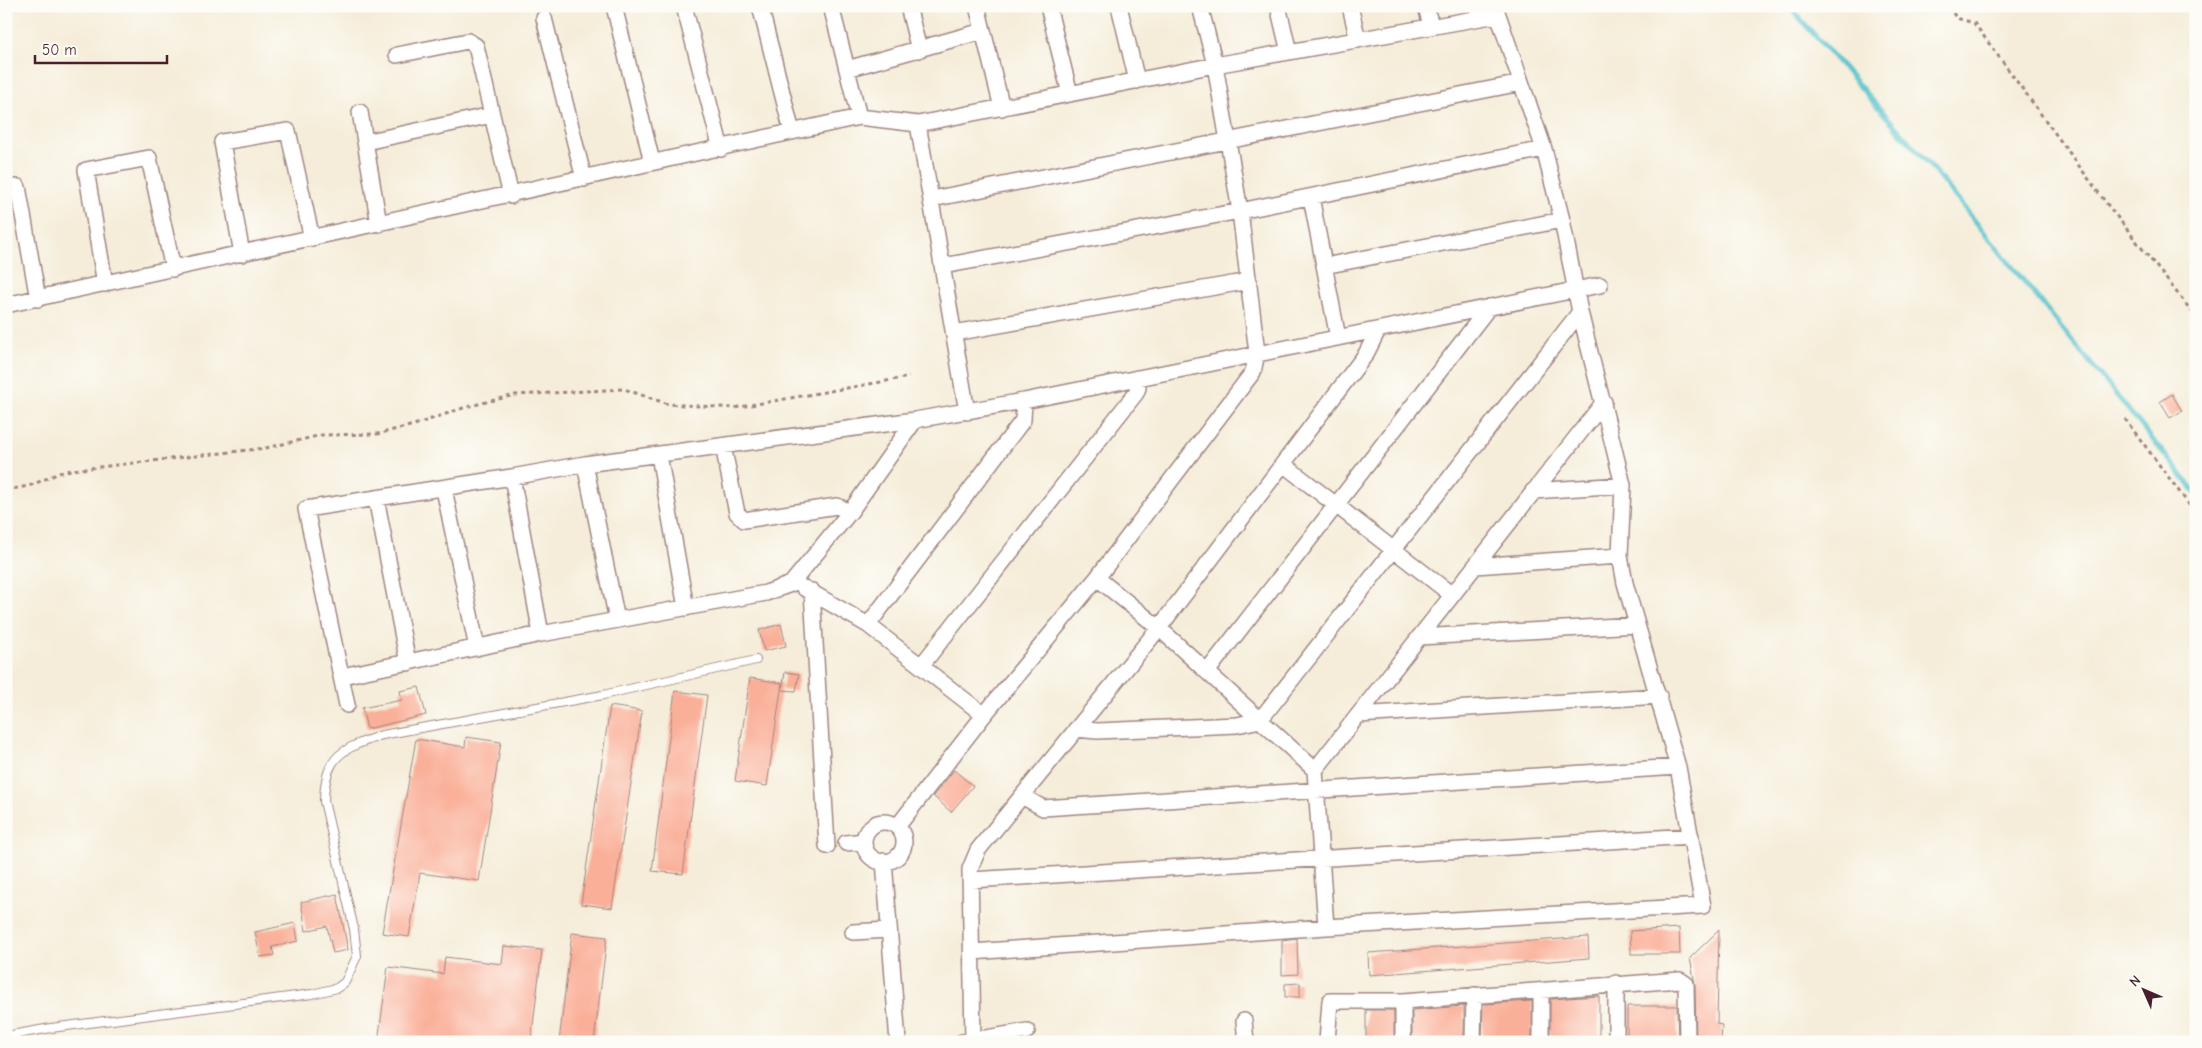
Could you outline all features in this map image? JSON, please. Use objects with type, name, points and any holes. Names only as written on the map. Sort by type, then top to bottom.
[{"type":"street","points":[[614,6],[652,162]]},
{"type":"street","points":[[684,6],[721,149]]},
{"type":"street","points":[[760,6],[792,132]]},
{"type":"street","points":[[831,6],[858,117]]},
{"type":"street","points":[[908,6],[919,50]]},
{"type":"street","points":[[977,6],[1002,108]]},
{"type":"street","points":[[1048,6],[1070,94]]},
{"type":"street","points":[[1119,6],[1137,81]]},
{"type":"street","points":[[897,827],[984,715],[1097,578],[1253,372],[1257,353],[1240,211],[1215,65],[1200,6]]},
{"type":"street","points":[[1278,6],[1289,52]]},
{"type":"street","points":[[1350,6],[1358,40]]},
{"type":"street","points":[[1426,6],[1431,27]]},
{"type":"street","points":[[6,305],[511,196],[652,162],[721,149],[858,117],[918,124],[1215,65],[1431,27],[1496,11],[1544,149],[1562,220],[1580,312],[1604,402],[1623,485],[1620,556],[1625,584],[1659,696],[1678,767],[1703,906],[1326,926],[972,952]]},
{"type":"street","points":[[544,18],[584,179]]},
{"type":"street","points":[[847,69],[983,31]]},
{"type":"street","points":[[397,55],[468,41],[476,46],[511,196]]},
{"type":"street","points":[[932,199],[1521,83]]},
{"type":"street","points":[[360,112],[379,224]]},
{"type":"street","points":[[365,142],[492,115]]},
{"type":"street","points":[[918,124],[967,412]]},
{"type":"street","points":[[242,254],[222,142],[288,131],[312,239]]},
{"type":"street","points":[[943,266],[1240,211],[1544,149]]},
{"type":"street","points":[[105,284],[86,170],[149,158],[173,269]]},
{"type":"street","points":[[6,189],[18,187],[38,299]]},
{"type":"street","points":[[1311,197],[1338,338]]},
{"type":"street","points":[[1324,266],[1562,220]]},
{"type":"street","points":[[954,333],[1249,281]]},
{"type":"street","points":[[347,705],[306,509],[444,489],[585,464],[967,412],[1600,285]]},
{"type":"street","points":[[1207,672],[1489,307]]},
{"type":"street","points":[[1076,730],[1097,731],[1237,725],[1260,720],[1580,312]]},
{"type":"street","points":[[1027,1031],[968,1041],[972,952],[970,869],[978,850],[1159,628],[1366,354],[1378,330]]},
{"type":"street","points":[[921,666],[1136,393],[1138,388],[1137,378]]},
{"type":"street","points":[[868,625],[1023,420],[1024,401]]},
{"type":"street","points":[[1315,770],[1604,402]]},
{"type":"street","points":[[342,676],[540,634],[766,593],[790,584],[850,512],[915,420]]},
{"type":"street","points":[[723,446],[737,513],[744,520],[837,506],[850,512]]},
{"type":"street","points":[[659,454],[686,608]]},
{"type":"street","points":[[585,464],[617,620]]},
{"type":"street","points":[[1283,464],[1452,595]]},
{"type":"street","points":[[512,477],[540,634]]},
{"type":"street","points":[[1533,492],[1623,485]]},
{"type":"street","points":[[444,489],[477,648]]},
{"type":"street","points":[[376,498],[408,663]]},
{"type":"street","points":[[1475,566],[1620,556]]},
{"type":"street","points":[[1097,578],[1159,628],[1315,770],[1323,859],[1326,926]]},
{"type":"street","points":[[790,584],[812,591],[868,625],[984,715]]},
{"type":"street","points":[[812,591],[828,846]]},
{"type":"street","points":[[1419,637],[1637,625]]},
{"type":"street","points":[[1358,715],[1659,696]]},
{"type":"street","points":[[1022,796],[1043,808],[1678,767]]},
{"type":"street","points":[[879,822],[892,823],[904,838],[901,851],[897,857],[884,861],[872,858],[865,847],[864,841],[869,829],[879,822]]},
{"type":"street","points":[[971,880],[1691,836]]},
{"type":"street","points":[[846,844],[864,841]]},
{"type":"street","points":[[884,861],[898,1042]]},
{"type":"street","points":[[853,932],[889,930]]},
{"type":"street","points":[[1327,1042],[1330,1002],[1403,1001],[1541,991],[1616,983],[1680,980],[1686,984],[1687,1042]]},
{"type":"street","points":[[1616,983],[1616,1042]]},
{"type":"street","points":[[1541,991],[1542,1042]]},
{"type":"street","points":[[1473,1042],[1474,995]]},
{"type":"street","points":[[1403,1001],[1403,1042]]},
{"type":"street","points":[[1244,1021],[1246,1042]]},
{"type":"lane","points":[[6,1036],[51,1028],[312,994],[337,988],[345,982],[357,956],[354,929],[324,801],[324,780],[334,762],[348,747],[382,735],[603,695],[756,660]]},
{"type":"path","points":[[1949,6],[1956,18],[1974,23],[2107,204],[2194,313]]},
{"type":"path","points":[[6,490],[28,486],[64,471],[266,448],[322,435],[376,434],[414,425],[466,407],[515,394],[624,389],[668,404],[734,408],[909,377]]},
{"type":"path","points":[[2125,419],[2196,514]]},
{"type":"building","points":[[2172,394],[2182,411],[2170,418],[2160,402]]},
{"type":"building","points":[[781,624],[786,646],[764,651],[759,630]]},
{"type":"building","points":[[785,672],[799,674],[796,691],[782,690]]},
{"type":"building","points":[[750,678],[782,683],[767,786],[735,781]]},
{"type":"building","points":[[419,687],[426,715],[367,729],[362,708],[402,700],[400,691]]},
{"type":"building","points":[[675,691],[707,695],[683,874],[652,871]]},
{"type":"building","points":[[610,706],[642,711],[612,908],[581,904]]},
{"type":"building","points":[[466,737],[501,742],[479,881],[420,873],[409,937],[382,933],[416,739],[465,747]]},
{"type":"building","points":[[954,770],[973,786],[951,812],[933,796]]},
{"type":"building","points":[[337,894],[348,950],[333,953],[327,926],[306,931],[301,902]]},
{"type":"building","points":[[295,923],[298,941],[272,947],[274,955],[260,957],[255,932]]},
{"type":"building","points":[[1679,928],[1680,954],[1631,954],[1630,931]]},
{"type":"building","points":[[1719,930],[1717,1024],[1722,1025],[1721,1042],[1696,1042],[1695,984],[1690,958]]},
{"type":"building","points":[[572,933],[607,937],[594,1042],[559,1042]]},
{"type":"building","points":[[1588,937],[1589,958],[1369,975],[1368,953]]},
{"type":"building","points":[[1297,938],[1298,974],[1282,975],[1282,940]]},
{"type":"building","points":[[504,946],[542,950],[531,1042],[378,1042],[388,967],[443,974],[445,957],[502,964]]},
{"type":"building","points":[[1300,983],[1300,997],[1285,997],[1285,984]]},
{"type":"building","points":[[1599,996],[1599,1042],[1550,1042],[1550,999]]},
{"type":"building","points":[[1532,1001],[1532,1042],[1482,1042],[1483,1004]]},
{"type":"building","points":[[1464,1006],[1464,1042],[1412,1042],[1412,1010]]},
{"type":"building","points":[[1627,1006],[1677,1006],[1678,1042],[1627,1042]]},
{"type":"building","points":[[1366,1010],[1394,1010],[1394,1042],[1366,1042]]},
{"type":"waterway","points":[[1789,6],[1932,168],[2196,493]]}]
